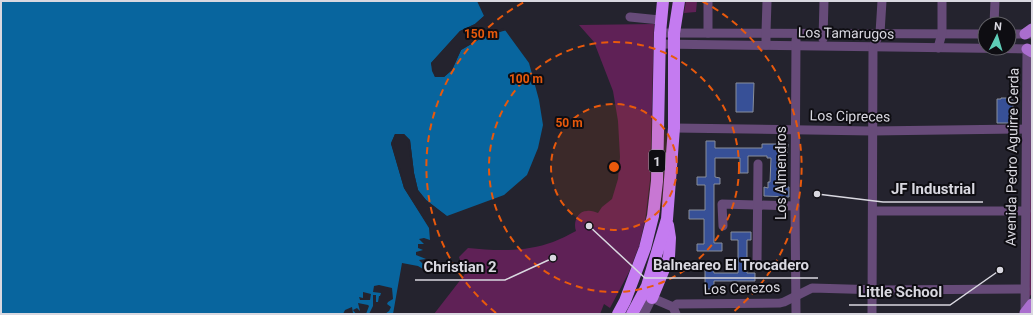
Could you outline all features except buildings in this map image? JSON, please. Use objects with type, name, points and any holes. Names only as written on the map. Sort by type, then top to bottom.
[{"type":"highway","name":"1","points":[[618,314],[645,248],[653,216],[657,181],[660,20],[663,1]]},
{"type":"highway","name":"1","points":[[632,314],[647,286],[667,219],[674,128],[674,39],[679,1]]},
{"type":"highway","points":[[652,298],[669,257],[670,238],[667,219]]},
{"type":"street","points":[[708,1],[708,33]]},
{"type":"street","points":[[766,46],[767,1]]},
{"type":"street","points":[[823,46],[824,1]]},
{"type":"street","points":[[872,314],[873,47],[880,33],[882,1]]},
{"type":"street","points":[[938,48],[942,33],[942,1]]},
{"type":"street","points":[[994,16],[995,1]]},
{"type":"street","points":[[630,17],[660,20]]},
{"type":"street","name":"Los Tamarugos","points":[[674,39],[708,33],[766,32],[977,34]]},
{"type":"street","name":"Los Almendros","points":[[795,32],[797,46],[795,129],[796,314]]},
{"type":"street","points":[[1017,33],[1030,32]]},
{"type":"street","name":"Los Tamarugos","points":[[660,38],[766,46],[977,48]]},
{"type":"street","name":"Los Tamarugos","points":[[1017,49],[1030,50]]},
{"type":"street","name":"Avenida Pedro Aguirre Cerda","points":[[1028,311],[1025,289],[1026,129],[1030,50]]},
{"type":"street","name":"Los Cipreces","points":[[674,128],[872,131],[1026,129]]},
{"type":"street","points":[[757,263],[758,164]]},
{"type":"street","points":[[723,226],[722,204],[795,206]]},
{"type":"street","points":[[873,211],[1026,212]]},
{"type":"street","name":"Los Cerezos","points":[[652,298],[675,312],[677,304],[780,303],[812,288],[1025,289]]},
{"type":"street","points":[[644,314],[652,298]]},
{"type":"shaded area","points":[[686,1],[697,1],[696,12],[684,13]]},
{"type":"shaded area","points":[[654,24],[650,180],[645,221],[639,246],[629,272],[610,308],[604,304],[600,314],[434,314],[465,274],[459,257],[468,248],[511,250],[532,248],[553,242],[576,231],[575,224],[578,215],[590,211],[598,213],[602,207],[612,199],[618,179],[620,157],[618,121],[613,91],[594,42],[579,25]]},
{"type":"shaded area","points":[[1028,56],[1032,58],[1032,293],[1026,302]]},
{"type":"water","points":[[1,1],[477,1],[484,16],[475,24],[460,31],[431,63],[435,77],[444,77],[452,70],[461,50],[485,36],[505,30],[529,63],[539,100],[543,125],[538,148],[527,175],[504,195],[447,216],[426,200],[418,190],[414,173],[410,140],[404,134],[395,134],[391,144],[404,188],[429,228],[430,240],[424,238],[419,239],[424,244],[418,244],[418,248],[423,250],[416,252],[416,255],[426,259],[419,260],[426,267],[423,269],[418,266],[402,263],[393,314],[385,314],[391,307],[387,304],[393,299],[392,288],[379,285],[374,286],[373,292],[381,293],[378,302],[376,302],[376,295],[373,295],[373,306],[369,314],[366,314],[368,305],[358,303],[360,311],[357,308],[353,310],[356,314],[353,313],[352,307],[345,310],[343,314],[1,314]],"holes":[[[363,292],[371,294],[370,300],[360,300],[359,297],[363,298]]]},
{"type":"pier","points":[[486,16],[476,25],[461,33],[433,64],[436,75],[443,75],[450,69],[460,48],[485,34],[504,28],[507,30],[485,36],[461,50],[452,70],[444,77],[435,77],[432,71],[431,63],[460,31],[475,24]]},
{"type":"pier","points":[[395,134],[404,134],[410,140],[414,173],[418,190],[426,200],[449,218],[446,218],[425,201],[417,191],[412,174],[408,141],[403,136],[396,136],[394,144],[405,187],[431,227],[431,230],[404,188],[391,143]]},
{"type":"place","name":"JF Industrial","points":[[817,194]]},
{"type":"place","name":"Balneareo El Trocadero","points":[[589,226]]},
{"type":"place","name":"Christian 2","points":[[553,258]]},
{"type":"place","name":"Little School","points":[[1000,270]]}]
